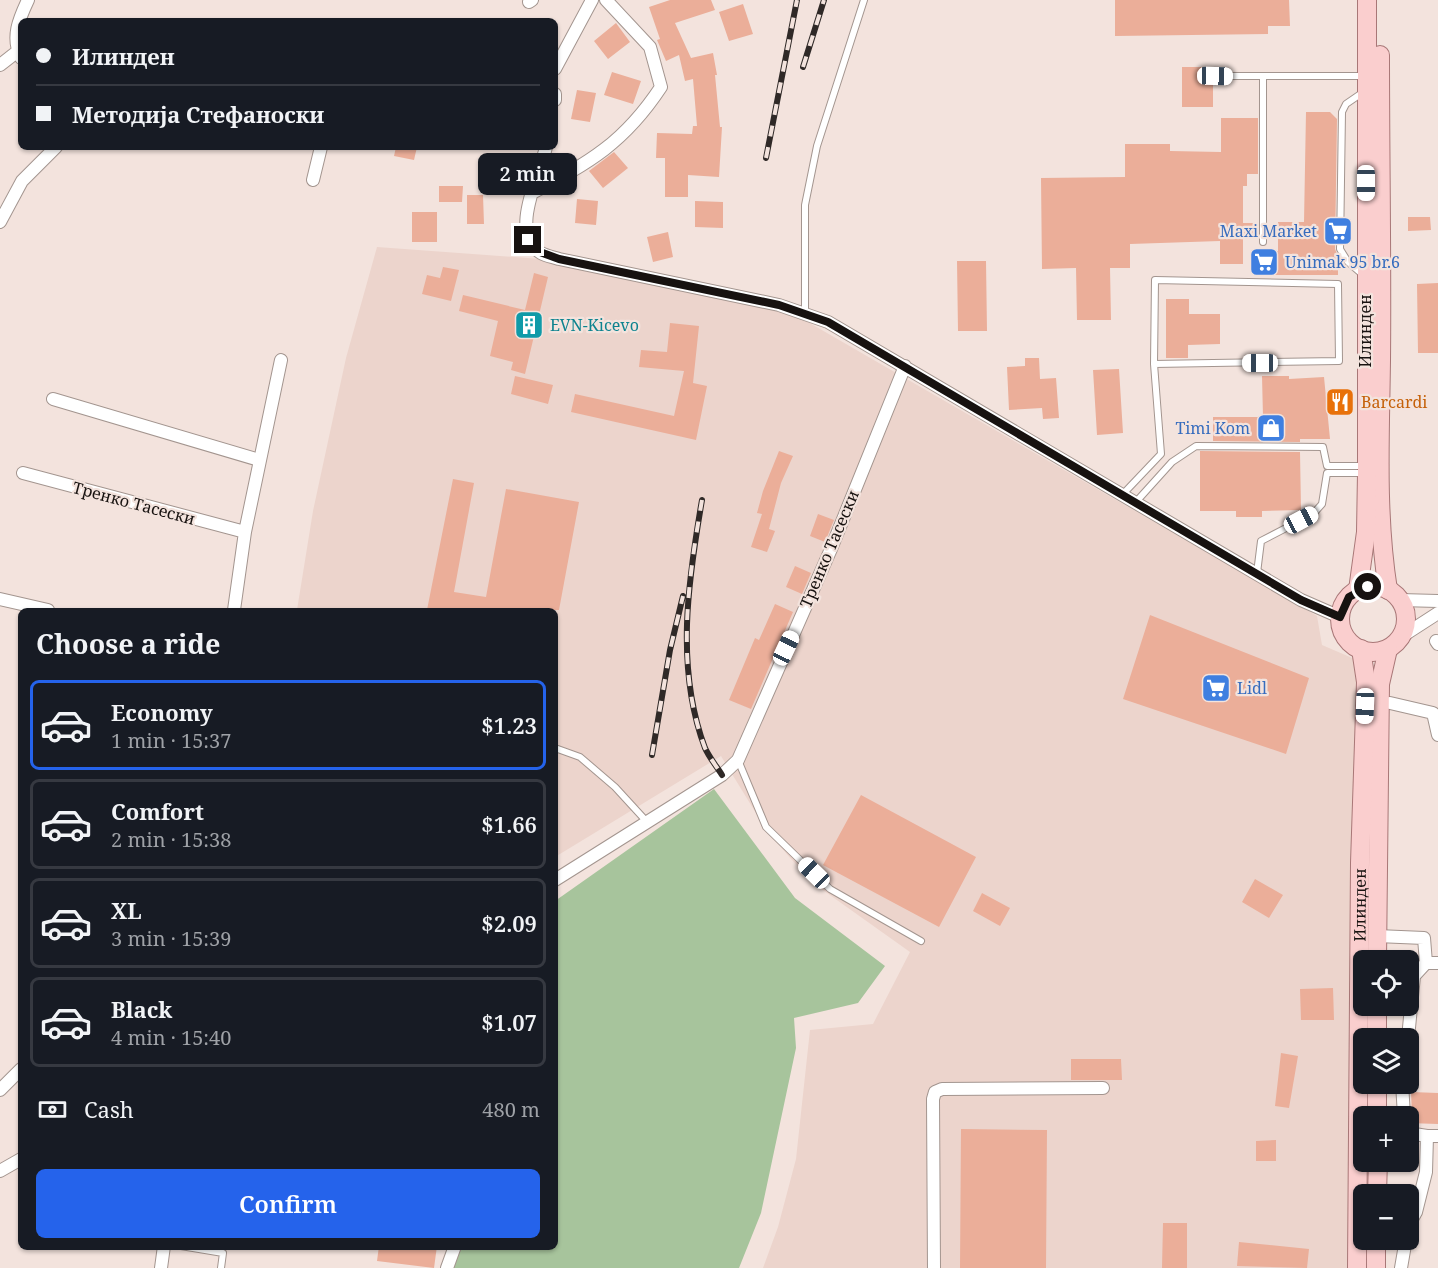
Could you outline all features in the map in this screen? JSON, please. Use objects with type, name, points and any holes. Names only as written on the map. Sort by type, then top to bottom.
[{"type":"main road","name":"Илинден","points":[[1340,617],[1349,597],[1358,590],[1365,540],[1367,0]]},
{"type":"main road","name":"Илинден","points":[[1377,950],[1380,684],[1394,643],[1406,618],[1394,595],[1381,519],[1380,0]]},
{"type":"main road","points":[[1358,590],[1368,587],[1394,595]]},
{"type":"main road","points":[[1340,617],[1345,636],[1361,650],[1379,651],[1394,643]]},
{"type":"main road","name":"Илинден","points":[[1357,1268],[1360,863],[1366,684],[1361,650]]},
{"type":"main road","points":[[1376,1250],[1376,1268]]},
{"type":"street","points":[[20,18],[28,0]]},
{"type":"street","points":[[558,63],[592,0]]},
{"type":"street","points":[[532,193],[593,160],[641,117],[661,87],[650,47],[606,0]]},
{"type":"street","points":[[0,65],[18,55]]},
{"type":"street","points":[[0,222],[22,181],[53,150]]},
{"type":"street","points":[[313,180],[320,150]]},
{"type":"street","points":[[545,150],[524,224],[528,240],[540,252],[559,259],[779,305],[828,322],[1301,600],[1340,617]]},
{"type":"street","points":[[234,608],[245,532],[281,360]]},
{"type":"street","name":"Тренко Тасески","points":[[558,878],[722,775],[738,760],[831,549],[905,366]]},
{"type":"street","points":[[53,399],[259,460]]},
{"type":"street","name":"Тренко Тасески","points":[[23,473],[245,532]]},
{"type":"street","points":[[1394,595],[1438,601]]},
{"type":"street","points":[[0,599],[39,608]]},
{"type":"street","points":[[1394,643],[1438,613]]},
{"type":"street","points":[[1390,703],[1436,713],[1438,735]]},
{"type":"street","points":[[1377,936],[1424,938],[1432,963],[1414,976],[1409,1028]]},
{"type":"street","points":[[0,1090],[18,1072]]},
{"type":"street","points":[[934,1268],[933,1099],[935,1092],[942,1089],[1103,1088]]},
{"type":"street","points":[[1419,1192],[1426,1172],[1432,1136]]},
{"type":"street","points":[[3,1165],[18,1160]]},
{"type":"street","points":[[161,1268],[163,1250]]},
{"type":"street","points":[[447,1268],[453,1250]]},
{"type":"street","points":[[1401,1268],[1404,1250]]},
{"type":"lane","points":[[805,314],[805,205],[817,146],[864,0]]},
{"type":"lane","points":[[1215,76],[1263,76],[1367,83]]},
{"type":"lane","points":[[1263,76],[1263,242]]},
{"type":"lane","points":[[1365,276],[1348,262],[1340,249],[1342,112],[1346,104],[1367,83]]},
{"type":"lane","points":[[1123,494],[1161,454],[1154,364],[1155,280],[1338,284],[1339,361],[1154,364]]},
{"type":"lane","points":[[1135,503],[1172,462],[1196,446],[1206,444],[1323,447],[1327,470],[1322,504],[1312,514],[1261,541],[1257,574]]},
{"type":"lane","points":[[1161,454],[1172,462]]},
{"type":"lane","points":[[1327,470],[1367,470]]},
{"type":"lane","points":[[558,749],[580,757],[615,787],[648,823]]},
{"type":"lane","points":[[738,760],[766,827],[830,889],[921,941]]},
{"type":"lane","points":[[205,1250],[223,1253],[221,1268]]},
{"type":"shaded area","points":[[377,247],[541,259],[742,297],[801,318],[1317,616],[1322,645],[1357,660],[1352,1268],[763,1268],[778,1227],[796,1159],[810,1030],[873,1024],[910,952],[820,888],[791,859],[765,828],[721,756],[558,855],[558,608],[297,608],[313,511],[346,358]]},
{"type":"green space","points":[[714,789],[795,898],[885,966],[858,1003],[794,1018],[796,1048],[761,1213],[739,1268],[447,1268],[454,1250],[558,1250],[558,899]]},
{"type":"building","points":[[670,0],[711,0],[715,10],[675,23],[691,58],[713,53],[717,75],[715,75],[720,127],[722,127],[719,177],[688,175],[688,197],[665,197],[665,158],[656,158],[657,133],[692,134],[693,126],[697,126],[693,79],[685,81],[679,55],[666,61],[657,40],[660,39],[649,7]]},
{"type":"building","points":[[1115,0],[1289,0],[1290,26],[1268,26],[1268,34],[1115,36]]},
{"type":"building","points":[[743,4],[753,34],[729,41],[719,12]]},
{"type":"building","points":[[616,23],[630,42],[608,59],[594,41]]},
{"type":"building","points":[[1182,67],[1213,67],[1210,77],[1213,81],[1213,107],[1182,107]]},
{"type":"building","points":[[612,72],[641,81],[633,104],[604,95]]},
{"type":"building","points":[[577,90],[596,93],[590,122],[571,119]]},
{"type":"building","points":[[1306,112],[1330,112],[1337,119],[1335,249],[1338,256],[1338,275],[1263,275],[1263,251],[1278,251],[1278,222],[1304,222]]},
{"type":"building","points":[[1221,118],[1258,118],[1258,174],[1247,174],[1247,186],[1243,186],[1243,223],[1255,223],[1254,234],[1243,234],[1243,264],[1220,264],[1220,241],[1130,244],[1130,268],[1110,268],[1111,320],[1077,320],[1076,268],[1042,269],[1041,178],[1125,177],[1125,144],[1170,144],[1170,151],[1221,152]]},
{"type":"building","points":[[395,150],[416,150],[414,160],[394,156]]},
{"type":"building","points":[[614,152],[628,168],[603,188],[589,171]]},
{"type":"building","points":[[439,186],[463,186],[462,202],[439,202]]},
{"type":"building","points":[[467,195],[483,195],[484,224],[467,224]]},
{"type":"building","points":[[577,199],[598,201],[596,225],[575,223]]},
{"type":"building","points":[[695,201],[723,202],[723,228],[695,227]]},
{"type":"building","points":[[412,212],[437,212],[437,242],[412,242]]},
{"type":"building","points":[[1408,217],[1430,217],[1431,230],[1408,231]]},
{"type":"building","points":[[668,232],[673,257],[653,262],[647,237]]},
{"type":"building","points":[[957,261],[986,261],[987,331],[958,331]]},
{"type":"building","points":[[443,267],[459,270],[451,301],[422,294],[427,275],[440,278]]},
{"type":"building","points":[[534,273],[548,277],[525,374],[511,370],[513,362],[490,356],[498,321],[459,311],[463,295],[525,310]]},
{"type":"building","points":[[1438,283],[1438,353],[1418,353],[1417,284]]},
{"type":"building","points":[[1166,299],[1189,299],[1189,314],[1220,314],[1220,344],[1188,345],[1188,358],[1166,358]]},
{"type":"building","points":[[670,323],[699,326],[693,383],[707,386],[696,440],[571,412],[575,394],[674,416],[684,371],[639,367],[641,350],[667,352]]},
{"type":"building","points":[[1025,358],[1039,358],[1040,379],[1056,378],[1059,418],[1043,419],[1042,408],[1009,410],[1007,367],[1025,366]]},
{"type":"building","points":[[1119,369],[1123,433],[1097,435],[1093,370]]},
{"type":"building","points":[[515,376],[553,385],[548,404],[511,394]]},
{"type":"building","points":[[1262,376],[1289,376],[1289,379],[1324,377],[1330,439],[1300,439],[1300,442],[1213,441],[1213,417],[1263,417]]},
{"type":"building","points":[[779,451],[793,456],[781,483],[769,529],[775,531],[767,552],[751,547],[762,514],[757,513],[763,491]]},
{"type":"building","points":[[1200,451],[1300,452],[1301,510],[1262,511],[1262,517],[1236,517],[1236,511],[1200,511]]},
{"type":"building","points":[[453,479],[474,483],[454,592],[486,597],[506,489],[579,502],[559,610],[558,608],[427,608]]},
{"type":"building","points":[[818,514],[834,520],[825,542],[810,536]]},
{"type":"building","points":[[795,566],[811,573],[802,594],[786,587]]},
{"type":"building","points":[[775,604],[793,612],[751,709],[729,700],[755,638],[759,640]]},
{"type":"building","name":"Lidl","points":[[1150,615],[1309,678],[1286,754],[1123,699]]},
{"type":"building","points":[[861,795],[976,857],[939,927],[823,865]]},
{"type":"building","points":[[1255,879],[1283,895],[1269,918],[1242,902]]},
{"type":"building","points":[[982,893],[1010,908],[1000,926],[973,911]]},
{"type":"building","points":[[1333,988],[1334,1020],[1301,1020],[1300,989]]},
{"type":"building","points":[[1281,1053],[1298,1056],[1289,1108],[1275,1106]]},
{"type":"building","points":[[1071,1059],[1121,1059],[1122,1080],[1071,1080]]},
{"type":"building","points":[[1438,1093],[1438,1124],[1419,1123],[1419,1106],[1412,1106],[1411,1094]]},
{"type":"building","points":[[961,1129],[1047,1130],[1046,1268],[960,1268]]},
{"type":"building","points":[[1276,1140],[1276,1161],[1256,1161],[1256,1141]]},
{"type":"building","points":[[1163,1223],[1187,1223],[1187,1268],[1162,1268]]},
{"type":"building","points":[[1239,1242],[1309,1249],[1307,1268],[1237,1266]]},
{"type":"building","points":[[378,1250],[436,1250],[434,1268],[377,1261]]},
{"type":"railway","points":[[766,158],[797,0]]},
{"type":"railway","points":[[803,67],[824,0]]},
{"type":"railway","points":[[702,500],[689,593],[687,656],[696,718],[705,748],[722,775]]},
{"type":"railway","points":[[652,755],[670,650],[683,596]]},
{"type":"place","name":"Maxi Market","points":[[1338,231]]},
{"type":"place","name":"Unimak 95 br.6","points":[[1264,262]]},
{"type":"place","name":"EVN-Kicevo","points":[[529,325]]},
{"type":"place","name":"Barcardi","points":[[1340,402]]},
{"type":"place","name":"Timi Kom","points":[[1271,428]]},
{"type":"place","name":"Lidl","points":[[1216,688]]},
{"type":"route","points":[[528,240],[540,252],[559,259],[779,305],[828,322],[1301,600],[1340,617],[1349,597],[1358,590],[1368,587]]}]
